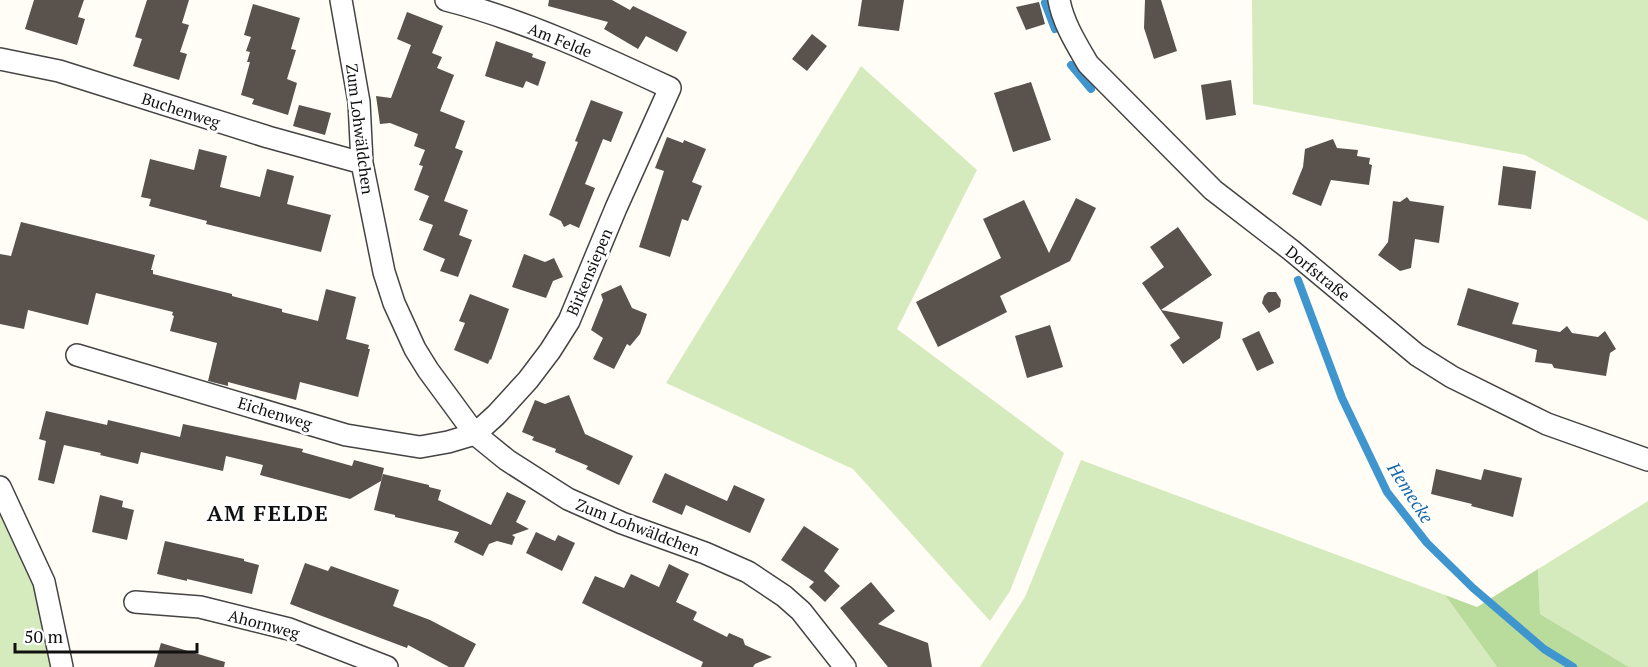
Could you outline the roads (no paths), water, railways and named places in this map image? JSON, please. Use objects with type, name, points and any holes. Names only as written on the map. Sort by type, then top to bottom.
[{"type":"street","name":"Zum Lohwäldchen","points":[[341,0],[359,102],[362,163],[384,272],[394,303],[415,349],[475,434],[507,460],[568,499],[622,523],[705,553],[748,572],[784,596],[801,611],[838,665]]},
{"type":"street","name":"Am Felde","points":[[446,0],[471,6],[572,43],[670,88]]},
{"type":"street","name":"Dorfstraße","points":[[1059,0],[1060,8],[1074,40],[1088,64],[1213,190],[1291,250],[1417,355],[1452,377],[1547,424],[1648,460]]},
{"type":"street","name":"Buchenweg","points":[[0,59],[59,71],[268,137],[362,163]]},
{"type":"street","name":"Birkensiepen","points":[[475,434],[528,380],[569,321],[670,88]]},
{"type":"street","name":"Eichenweg","points":[[77,355],[346,435],[420,447],[475,434]]},
{"type":"street","points":[[0,487],[44,582],[62,667]]},
{"type":"street","name":"Ahornweg","points":[[135,602],[200,607],[290,629],[387,667]]},
{"type":"waterway","name":"Hemecke","points":[[1045,3],[1055,29]]},
{"type":"waterway","name":"Hemecke","points":[[1071,65],[1091,89]]},
{"type":"waterway","name":"Hemecke","points":[[1298,280],[1342,398],[1387,492],[1427,543],[1473,588],[1544,649],[1573,667]]},
{"type":"district","name":"AM FELDE","points":[[268,513]]}]
